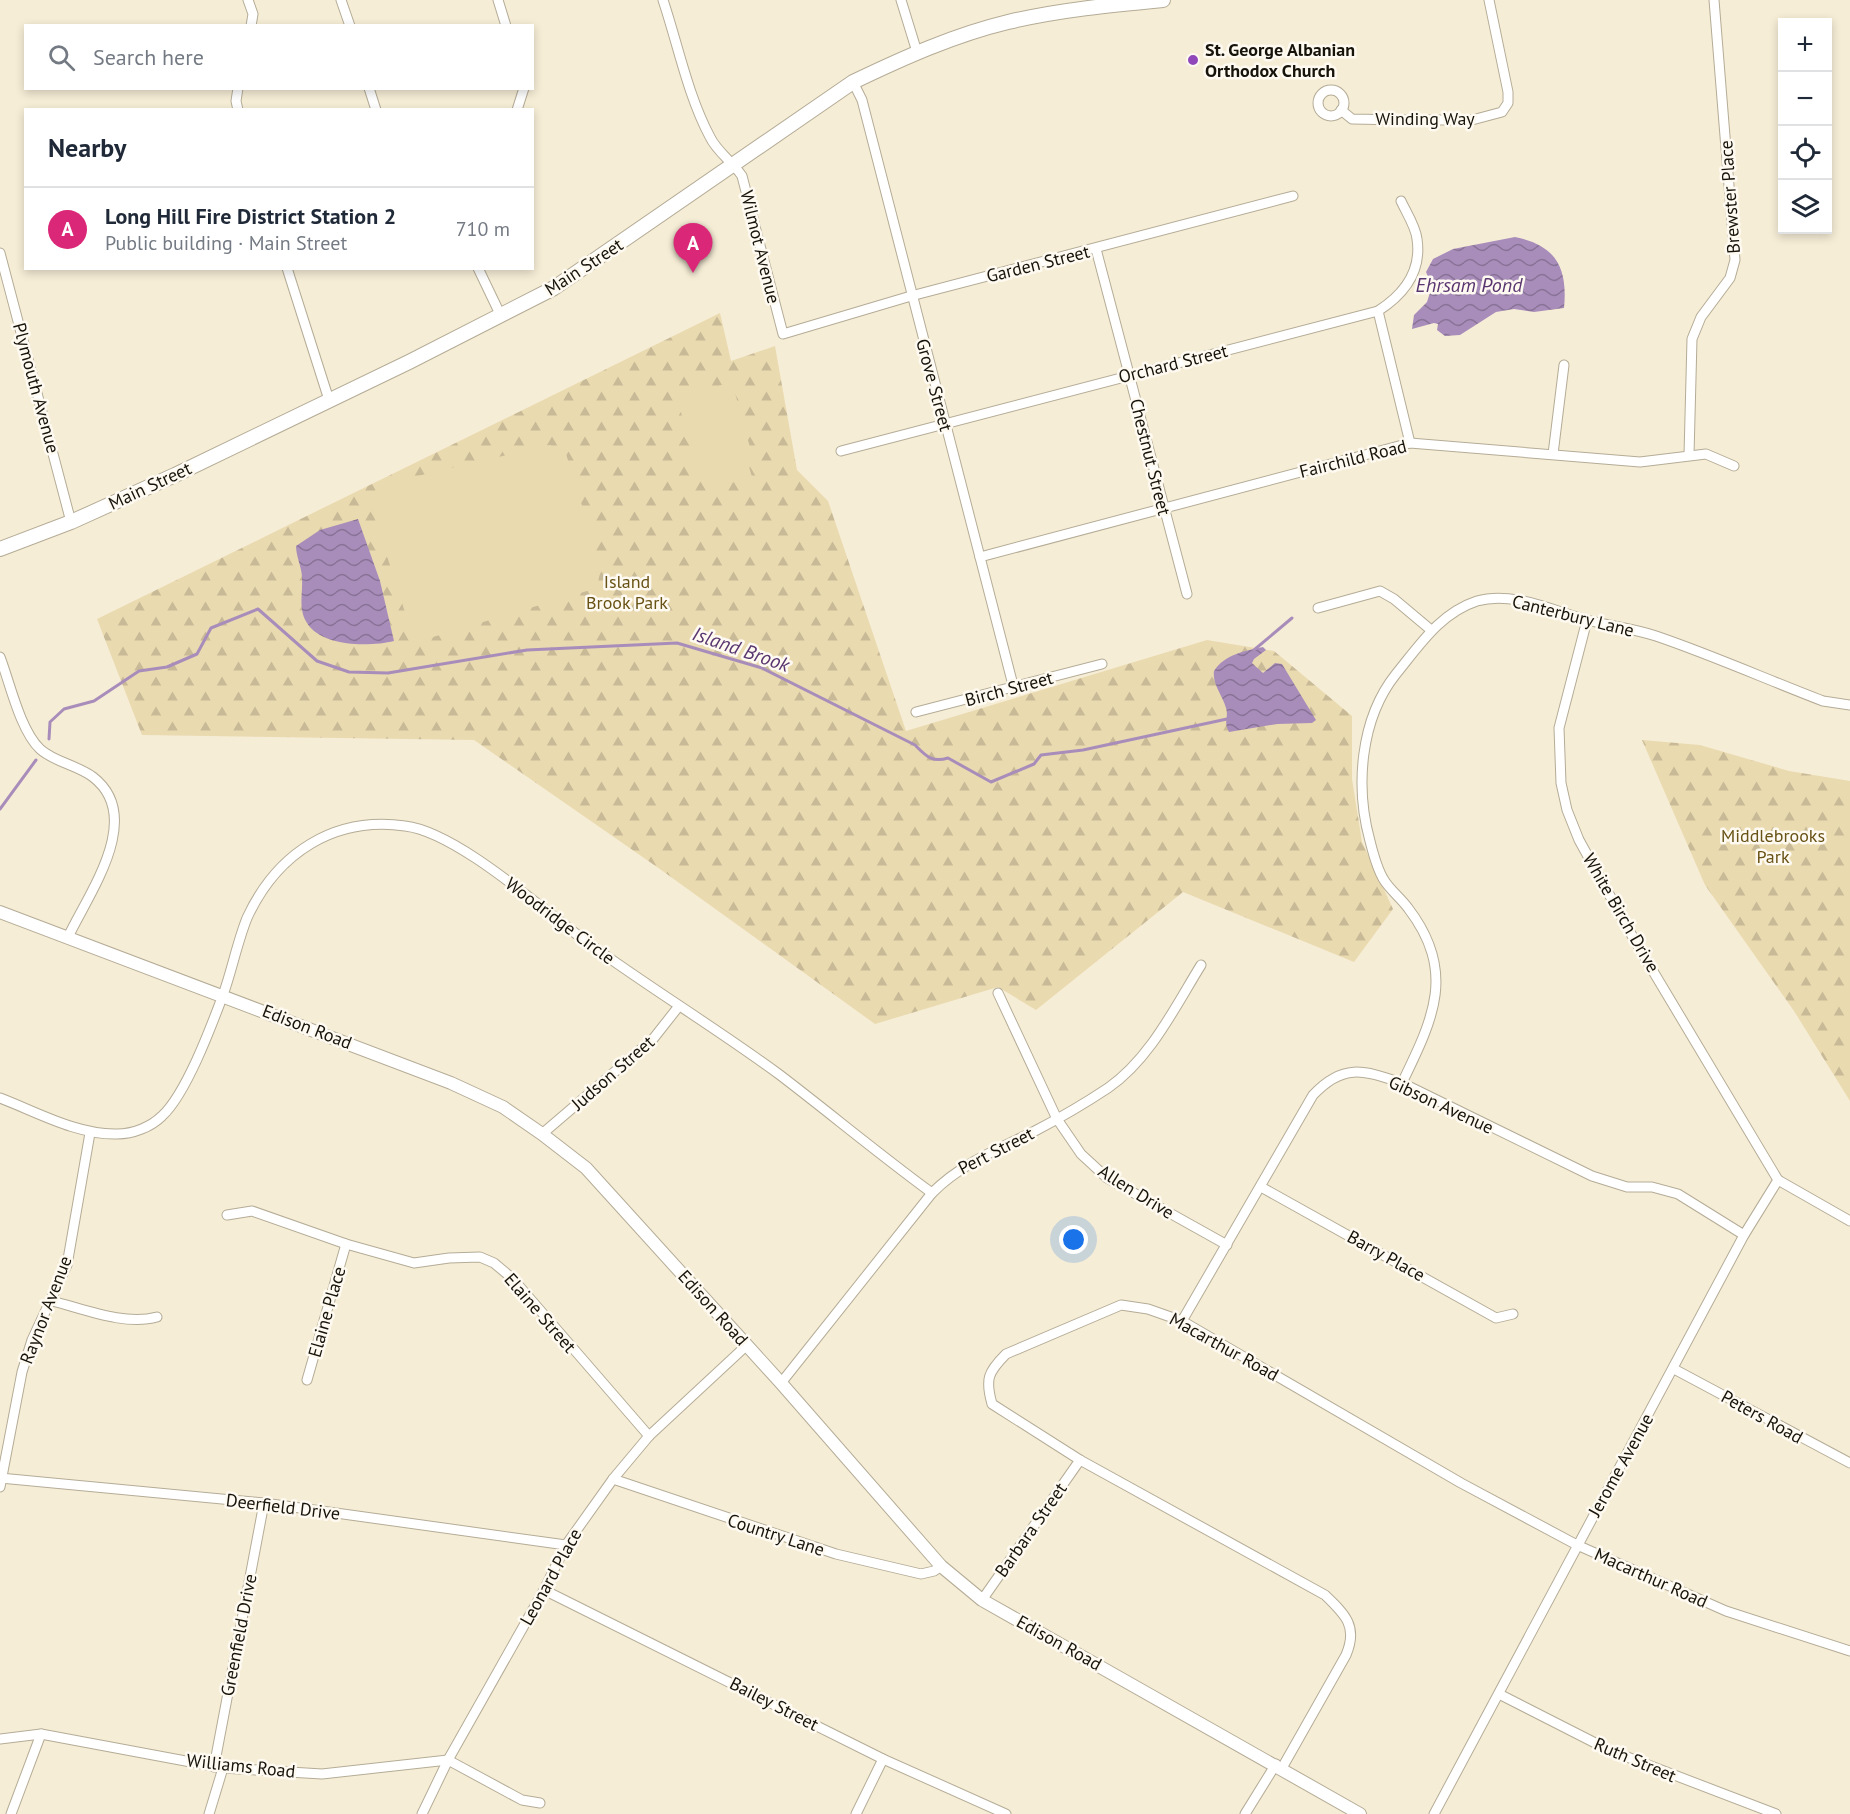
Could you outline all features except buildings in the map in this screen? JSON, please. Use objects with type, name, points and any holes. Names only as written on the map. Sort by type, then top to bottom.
[{"type":"main road","name":"Main Street","points":[[0,549],[71,522],[329,400],[554,288],[853,82],[917,52],[1015,20],[1054,12],[1163,0]]},
{"type":"street","points":[[248,0],[253,14],[251,24]]},
{"type":"street","points":[[342,0],[349,24]]},
{"type":"street","points":[[498,0],[505,24]]},
{"type":"street","points":[[663,0],[701,119],[711,140],[734,163]]},
{"type":"street","points":[[901,0],[917,52]]},
{"type":"street","name":"Winding Way","points":[[1341,110],[1352,119],[1404,120],[1472,120],[1503,112],[1508,103],[1508,92],[1489,0]]},
{"type":"street","name":"Brewster Place","points":[[1689,455],[1692,339],[1701,317],[1730,278],[1735,260],[1714,0]]},
{"type":"street","name":"Grove Street","points":[[853,82],[862,100],[944,425],[1014,689]]},
{"type":"street","points":[[238,90],[238,108]]},
{"type":"street","points":[[370,90],[375,108]]},
{"type":"street","points":[[518,108],[523,90]]},
{"type":"street","name":"Wilmot Avenue","points":[[734,163],[742,176],[783,334]]},
{"type":"street","name":"Garden Street","points":[[783,334],[911,296],[1293,196]]},
{"type":"street","name":"Orchard Street","points":[[841,452],[1378,311],[1399,298],[1409,284],[1416,264],[1418,238],[1401,201]]},
{"type":"street","name":"Chestnut Street","points":[[1096,249],[1187,594]]},
{"type":"street","name":"Plymouth Avenue","points":[[0,253],[71,522]]},
{"type":"street","points":[[287,270],[329,400]]},
{"type":"street","points":[[479,270],[501,316]]},
{"type":"street","points":[[1378,311],[1410,443]]},
{"type":"street","points":[[1553,454],[1564,366]]},
{"type":"street","name":"Fairchild Road","points":[[980,557],[1410,443],[1640,462],[1706,454],[1734,466]]},
{"type":"street","points":[[1318,608],[1380,591],[1394,599],[1431,630]]},
{"type":"street","name":"Canterbury Lane","points":[[1402,1083],[1429,1027],[1436,1004],[1434,966],[1426,936],[1408,908],[1384,880],[1370,841],[1362,799],[1363,759],[1386,686],[1431,630],[1448,616],[1477,601],[1509,598],[1655,636],[1823,701],[1850,705]]},
{"type":"street","name":"White Birch Drive","points":[[1587,620],[1559,728],[1560,772],[1567,810],[1579,840],[1635,941],[1778,1180]]},
{"type":"street","points":[[0,657],[28,733],[41,749],[93,777],[110,796],[116,817],[113,843],[68,937]]},
{"type":"street","name":"Birch Street","points":[[916,712],[1014,689],[1102,664]]},
{"type":"street","name":"Woodridge Circle","points":[[0,1098],[90,1133],[119,1134],[142,1130],[162,1116],[180,1093],[223,995],[248,918],[273,876],[300,849],[331,832],[370,824],[407,826],[432,832],[488,867],[590,945],[780,1076],[932,1193]]},
{"type":"street","name":"Edison Road","points":[[0,912],[451,1083],[503,1107],[586,1168],[781,1383],[941,1566],[982,1600],[1279,1766],[1360,1814]]},
{"type":"street","name":"Pert Street","points":[[781,1383],[932,1193],[950,1175],[977,1158],[1057,1119],[1110,1087],[1135,1064],[1151,1044],[1201,965]]},
{"type":"street","name":"Allen Drive","points":[[998,993],[1057,1119],[1081,1154],[1107,1178],[1227,1245]]},
{"type":"street","name":"Judson Street","points":[[542,1134],[653,1039],[679,1006]]},
{"type":"street","name":"Gibson Avenue","points":[[1182,1321],[1313,1095],[1328,1080],[1347,1071],[1370,1072],[1402,1083],[1593,1176],[1627,1187],[1652,1187],[1678,1194],[1744,1235]]},
{"type":"street","name":"Raynor Avenue","points":[[0,1481],[22,1372],[32,1340],[67,1265],[90,1133]]},
{"type":"street","points":[[1778,1180],[1850,1221]]},
{"type":"street","name":"Jerome Avenue","points":[[1434,1814],[1744,1235],[1778,1180]]},
{"type":"street","name":"Barry Place","points":[[1261,1186],[1496,1318],[1513,1314]]},
{"type":"street","name":"Elaine Street","points":[[227,1215],[252,1211],[346,1244],[414,1263],[467,1256],[480,1257],[494,1263],[513,1279],[649,1436]]},
{"type":"street","name":"Elaine Place","points":[[307,1380],[346,1244]]},
{"type":"street","points":[[52,1301],[131,1320],[158,1317]]},
{"type":"street","name":"Macarthur Road","points":[[1245,1814],[1279,1766],[1346,1655],[1353,1639],[1347,1619],[1325,1595],[1080,1460],[992,1404],[987,1385],[993,1367],[1006,1354],[1121,1305],[1148,1309],[1182,1321],[1461,1483],[1577,1545],[1726,1611],[1850,1651]]},
{"type":"street","name":"Leonard Place","points":[[422,1814],[448,1761],[544,1590],[566,1545],[612,1479],[649,1436],[747,1345]]},
{"type":"street","name":"Peters Road","points":[[1674,1369],[1850,1463]]},
{"type":"street","name":"Barbara Street","points":[[982,1600],[1080,1460]]},
{"type":"street","name":"Country Lane","points":[[612,1479],[836,1554],[921,1574],[934,1571],[941,1566]]},
{"type":"street","name":"Deerfield Drive","points":[[0,1481],[264,1503],[566,1545]]},
{"type":"street","name":"Greenfield Drive","points":[[209,1814],[264,1503]]},
{"type":"street","name":"Bailey Street","points":[[544,1590],[883,1759],[1006,1814]]},
{"type":"street","name":"Ruth Street","points":[[1499,1694],[1609,1750],[1776,1814]]},
{"type":"street","points":[[11,1814],[41,1734]]},
{"type":"street","name":"Williams Road","points":[[0,1739],[41,1734],[218,1767],[322,1774],[448,1761]]},
{"type":"street","points":[[856,1814],[883,1759]]},
{"type":"street","points":[[448,1761],[522,1800],[540,1803]]},
{"type":"green space","name":"Island Brook Park","points":[[720,313],[731,361],[775,346],[797,470],[828,501],[906,731],[1207,640],[1274,651],[1352,716],[1352,779],[1362,842],[1393,909],[1354,962],[1183,892],[1036,1010],[998,987],[875,1024],[657,867],[474,740],[142,735],[97,619]]},
{"type":"green space","points":[[732,382],[751,451],[745,453],[752,477],[707,490],[700,465],[696,466],[677,398]]},
{"type":"green space","points":[[550,445],[566,454],[601,567],[597,588],[423,640],[412,634],[369,500],[379,485]]},
{"type":"green space","name":"Middlebrooks Park","points":[[1642,740],[1700,745],[1789,771],[1850,781],[1850,1101],[1794,1011],[1705,885]]},
{"type":"water","name":"Ehrsam Pond","points":[[1515,237],[1541,246],[1556,260],[1564,281],[1564,308],[1534,312],[1514,309],[1496,312],[1460,335],[1445,336],[1437,330],[1438,324],[1434,323],[1412,329],[1414,315],[1427,302],[1432,286],[1426,272],[1433,259],[1453,249]]},
{"type":"water","points":[[358,519],[380,581],[394,641],[359,644],[335,641],[314,631],[304,618],[301,601],[302,574],[296,546],[320,530]]},
{"type":"water","points":[[1263,647],[1266,650],[1252,663],[1263,673],[1275,663],[1282,664],[1316,720],[1312,723],[1277,724],[1229,732],[1226,725],[1226,708],[1215,681],[1214,671],[1230,657]]},
{"type":"waterway","name":"Island Brook","points":[[49,739],[50,722],[64,709],[94,701],[139,671],[167,667],[197,654],[211,628],[258,609],[317,661],[349,672],[388,673],[527,650],[677,643],[762,668],[915,745],[930,758],[938,760],[948,758],[991,782],[1034,764],[1041,755],[1083,750],[1227,719]]},
{"type":"waterway","name":"Island Brook","points":[[1254,650],[1292,618]]},
{"type":"waterway","name":"Island Brook","points":[[0,809],[36,760]]},
{"type":"place","name":"St. George Albanian Orthodox Church","points":[[1193,60]]},
{"type":"place","name":"Long Hill Fire District Station 2","points":[[693,273]]}]
